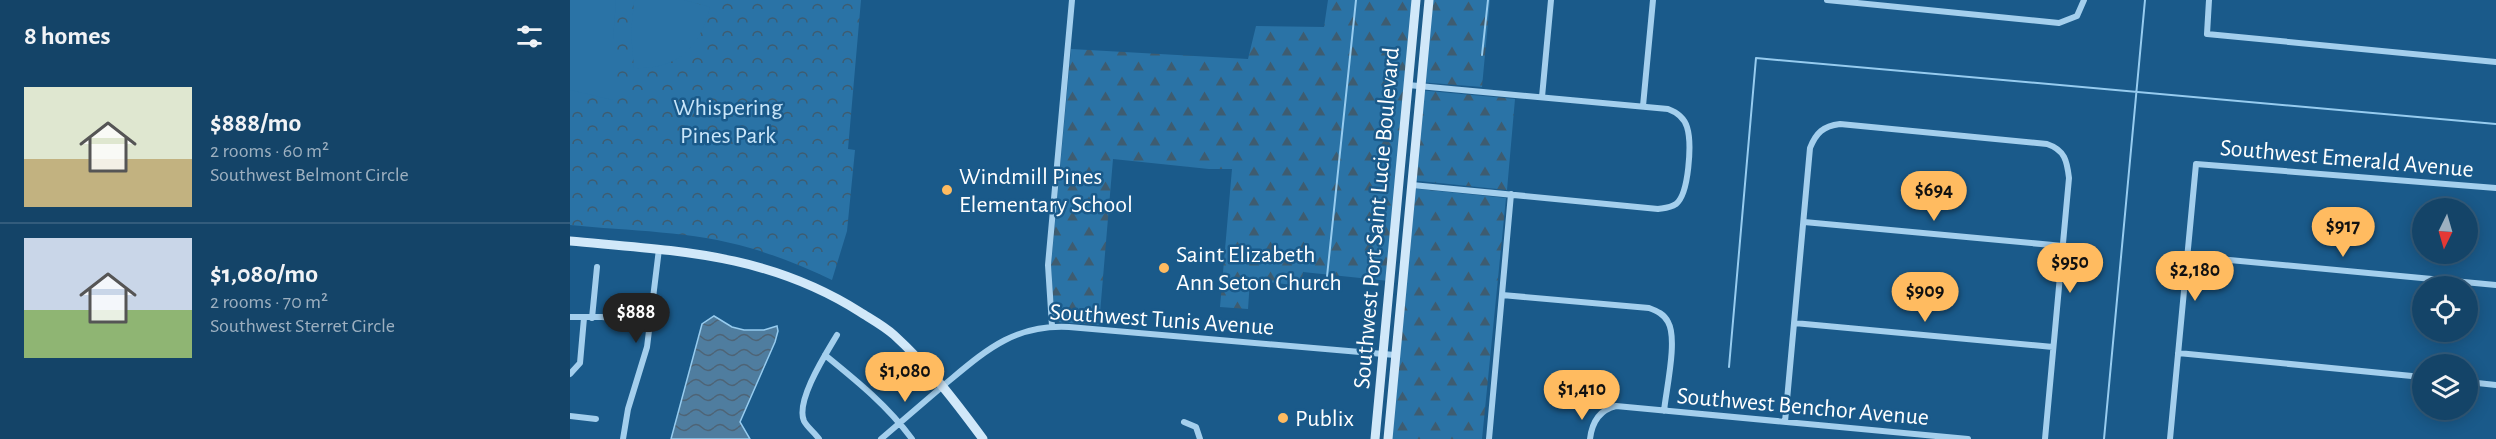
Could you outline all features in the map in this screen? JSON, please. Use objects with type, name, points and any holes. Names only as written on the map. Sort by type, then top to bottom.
[{"type":"main road","name":"Southwest Port Saint Lucie Boulevard","points":[[1375,439],[1416,0]]},
{"type":"main road","name":"Southwest Port Saint Lucie Boulevard","points":[[1388,439],[1429,0]]},
{"type":"main road","points":[[570,241],[728,258],[777,271],[834,295],[893,334],[944,385],[983,439]]},
{"type":"street","points":[[1052,326],[1048,265],[1072,0]]},
{"type":"street","points":[[1542,97],[1551,0]]},
{"type":"street","points":[[1643,106],[1653,0]]},
{"type":"street","points":[[1827,0],[2059,23],[2077,16],[2084,2]]},
{"type":"street","points":[[2209,0],[2207,34],[2496,62]]},
{"type":"street","points":[[1408,85],[1668,109],[1677,113],[1687,126],[1689,138],[1686,186],[1683,196],[1669,208],[1658,209],[1412,185]]},
{"type":"street","points":[[1785,422],[1810,148],[1821,130],[1828,125],[1840,124],[2047,144],[2057,147],[2063,153],[2068,164],[2069,178],[2044,439]]},
{"type":"street","name":"Southwest Emerald Avenue","points":[[2187,256],[2196,164],[2496,188]]},
{"type":"street","points":[[1489,439],[1511,194]]},
{"type":"street","points":[[1804,222],[2063,246]]},
{"type":"street","points":[[623,439],[628,409],[647,347],[652,322],[659,249]]},
{"type":"street","points":[[2170,439],[2187,256],[2496,285]]},
{"type":"street","points":[[592,318],[597,267]]},
{"type":"street","points":[[1502,295],[1649,308],[1659,313],[1667,319],[1672,339],[1664,411]]},
{"type":"street","points":[[570,318],[602,317],[652,322]]},
{"type":"street","points":[[570,374],[580,363],[584,318]]},
{"type":"street","points":[[1794,323],[2053,347]]},
{"type":"street","name":"Southwest Tunis Avenue","points":[[881,439],[978,356],[1000,341],[1028,330],[1052,326],[1395,355]]},
{"type":"street","points":[[819,439],[804,420],[803,402],[837,334]]},
{"type":"street","points":[[2178,353],[2412,376]]},
{"type":"street","points":[[825,356],[865,387],[900,422],[912,439]]},
{"type":"street","points":[[2478,383],[2496,385]]},
{"type":"street","name":"Southwest Benchor Avenue","points":[[1590,439],[1594,423],[1600,412],[1616,406],[1968,439]]},
{"type":"street","points":[[570,416],[596,419]]},
{"type":"street","points":[[1184,422],[1196,427],[1200,439]]},
{"type":"green space","name":"Whispering Pines Park","points":[[570,0],[861,0],[848,149],[855,150],[847,231],[832,280],[781,258],[728,242],[661,232],[570,225]]},
{"type":"green space","points":[[570,0],[616,0],[613,39],[613,100],[570,90]]},
{"type":"green space","points":[[636,0],[684,0],[710,7],[700,34],[684,54],[663,65],[634,68],[631,32]]},
{"type":"green space","points":[[1328,0],[1419,0],[1389,281],[1303,272],[1301,286],[1250,280],[1248,309],[1220,307],[1232,169],[1209,169],[1113,159],[1099,325],[1055,322],[1051,266],[1071,49],[1248,59],[1256,26],[1324,27]]},
{"type":"green space","points":[[1426,0],[1490,0],[1482,87],[1419,82]]},
{"type":"green space","points":[[1418,90],[1515,99],[1507,190],[1410,180]]},
{"type":"green space","points":[[1409,188],[1506,198],[1482,439],[1386,439]]},
{"type":"water","points":[[714,316],[732,327],[744,330],[764,330],[777,326],[775,342],[740,422],[750,439],[671,439],[702,324]]},
{"type":"waterway","points":[[1326,286],[1356,0]]},
{"type":"waterway","points":[[1482,55],[1488,0]]},
{"type":"waterway","points":[[2104,439],[2145,0]]},
{"type":"waterway","points":[[1729,367],[1756,58],[2496,124]]},
{"type":"place","name":"Windmill Pines Elementary School","points":[[947,190]]},
{"type":"place","name":"Saint Elizabeth Ann Seton Church","points":[[1164,268]]},
{"type":"place","name":"Publix","points":[[1283,418]]}]
